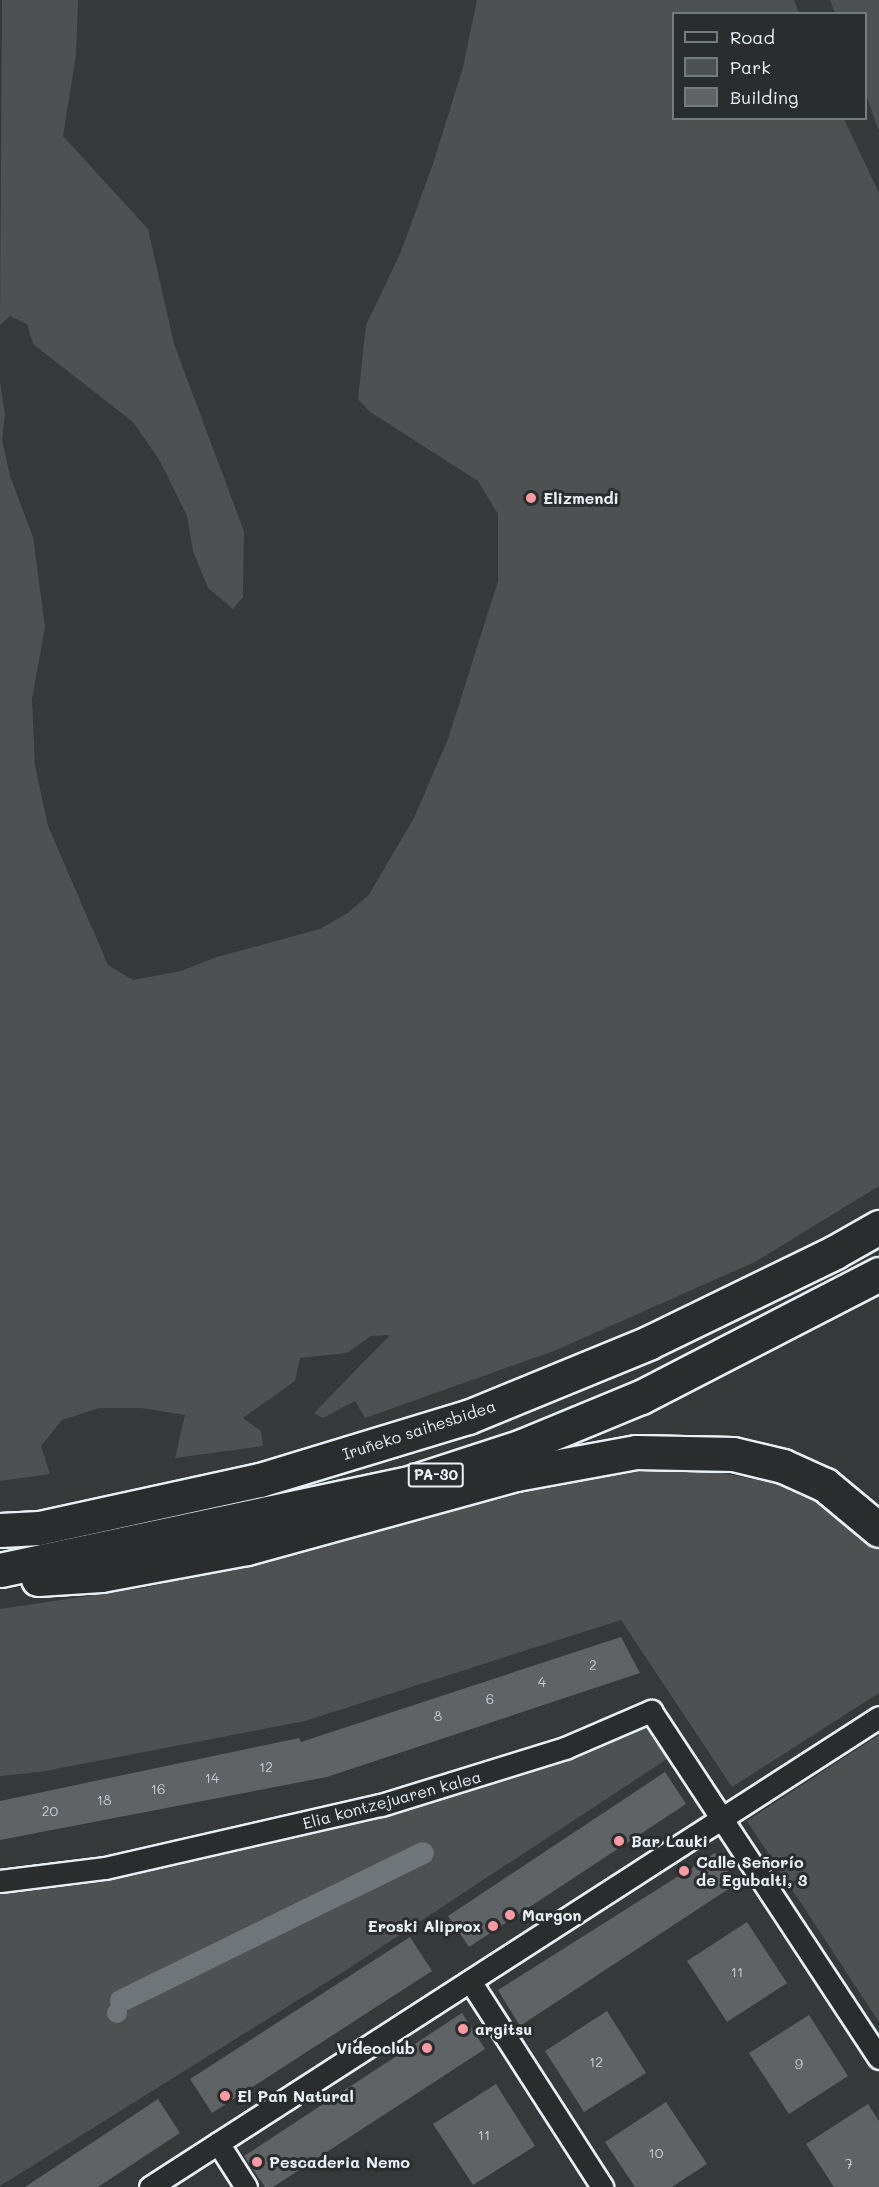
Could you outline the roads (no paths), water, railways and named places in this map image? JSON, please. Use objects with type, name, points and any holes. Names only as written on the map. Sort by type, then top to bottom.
[{"type":"highway","name":"Iruñeko saihesbidea","points":[[0,1530],[39,1528],[260,1480],[468,1417],[648,1342],[836,1252],[879,1227]]},
{"type":"highway","name":"PA-30","points":[[0,1570],[406,1485],[522,1446],[641,1397],[844,1296],[879,1274]]},
{"type":"highway","points":[[0,1581],[101,1575],[247,1548],[516,1474],[636,1452],[733,1454],[783,1466],[825,1485],[879,1530]]},
{"type":"street","name":"Elia kontzejuaren kalea","points":[[0,1881],[105,1868],[381,1804],[555,1751],[651,1711],[879,2058]]},
{"type":"street","points":[[150,2187],[722,1816],[879,1717]]},
{"type":"street","points":[[470,1981],[602,2187]]},
{"type":"street","points":[[218,2143],[246,2187]]},
{"type":"waterway","points":[[121,2001],[423,1853]]},
{"type":"place","name":"Elizmendi","points":[[531,498]]},
{"type":"place","name":"Bar Lauki","points":[[619,1841]]},
{"type":"place","name":"Calle Señorío de Egubalti, 3","points":[[684,1871]]},
{"type":"place","name":"Margon","points":[[510,1915]]},
{"type":"place","name":"Eroski Aliprox","points":[[493,1926]]},
{"type":"place","name":"argitsu","points":[[463,2029]]},
{"type":"place","name":"Videoclub","points":[[427,2048]]},
{"type":"place","name":"El Pan Natural","points":[[225,2096]]},
{"type":"place","name":"Pescaderia Nemo","points":[[257,2162]]}]
